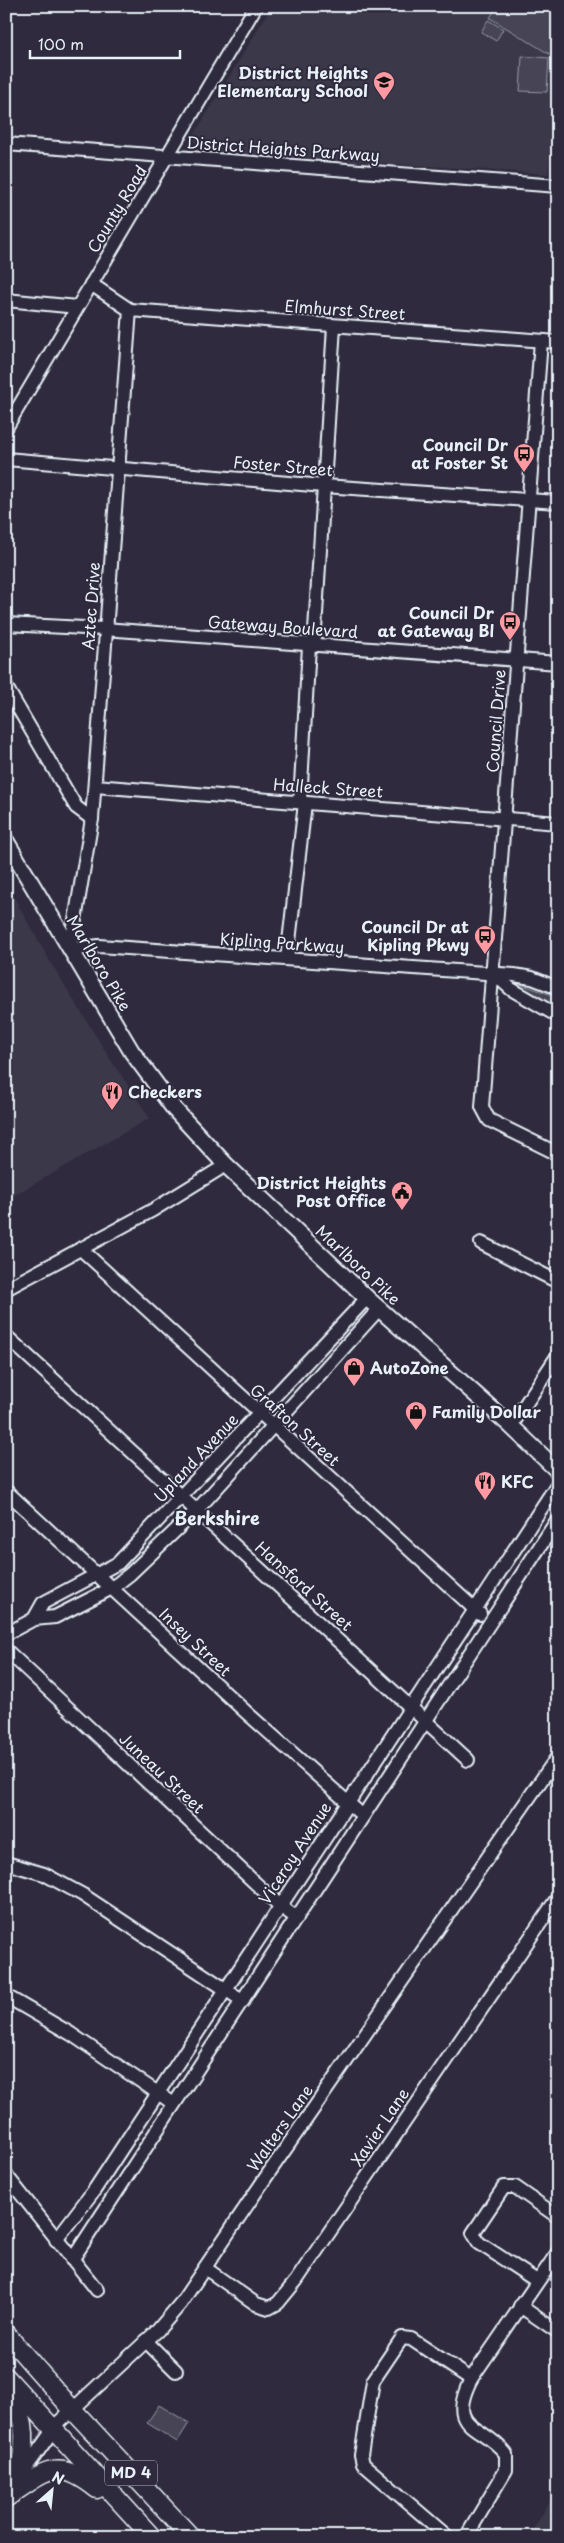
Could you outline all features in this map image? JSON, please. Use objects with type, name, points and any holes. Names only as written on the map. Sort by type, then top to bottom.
[{"type":"highway","name":"MD 4","points":[[6,2334],[190,2537]]},
{"type":"highway","name":"MD 4","points":[[6,2377],[152,2537]]},
{"type":"highway","points":[[6,2386],[21,2413],[25,2426],[25,2441],[18,2480]]},
{"type":"highway","points":[[6,2498],[44,2474],[63,2470],[83,2478],[138,2521]]},
{"type":"main road","name":"Marlboro Pike","points":[[6,842],[70,950],[150,1077],[175,1110],[226,1165],[367,1298],[511,1426],[558,1471]]},
{"type":"street","name":"County Road","points":[[6,428],[256,6]]},
{"type":"street","name":"District Heights Parkway","points":[[6,144],[558,186]]},
{"type":"street","points":[[91,284],[130,310]]},
{"type":"street","points":[[6,300],[77,307]]},
{"type":"street","name":"Elmhurst Street","points":[[130,310],[558,342]]},
{"type":"street","name":"Aztec Drive","points":[[70,950],[92,819],[104,629],[130,310]]},
{"type":"street","points":[[287,959],[303,803],[334,326]]},
{"type":"street","name":"Council Drive","points":[[541,341],[483,1104],[484,1114],[490,1120],[558,1154]]},
{"type":"street","name":"Foster Street","points":[[6,459],[324,486],[558,502]]},
{"type":"street","name":"Gateway Boulevard","points":[[6,624],[104,629],[558,663]]},
{"type":"street","points":[[6,687],[76,807],[92,819]]},
{"type":"street","name":"Halleck Street","points":[[95,786],[558,823]]},
{"type":"street","name":"Kipling Parkway","points":[[70,950],[99,946],[493,973],[532,978],[558,988]]},
{"type":"street","points":[[493,973],[511,989],[558,1016]]},
{"type":"street","points":[[6,1289],[82,1250],[153,1210],[226,1165]]},
{"type":"street","points":[[481,1243],[558,1282]]},
{"type":"street","name":"Grafton Street","points":[[82,1250],[259,1414],[489,1622]]},
{"type":"street","name":"Upland Avenue","points":[[34,1619],[43,1604],[118,1563],[367,1298]]},
{"type":"street","name":"Upland Avenue","points":[[6,1634],[34,1619],[55,1617],[112,1588],[130,1574],[196,1511],[380,1309]]},
{"type":"street","name":"Hansford Street","points":[[6,1336],[468,1760]]},
{"type":"street","points":[[511,1426],[558,1354]]},
{"type":"street","name":"Viceroy Avenue","points":[[56,2240],[95,2189],[158,2094],[558,1483]]},
{"type":"street","name":"Insey Street","points":[[6,1491],[363,1816]]},
{"type":"street","points":[[72,2260],[558,1519]]},
{"type":"street","name":"Juneau Street","points":[[6,1650],[280,1906],[297,1918]]},
{"type":"street","name":"Walters Lane","points":[[6,2498],[53,2429],[146,2341],[181,2303],[266,2177],[558,1756]]},
{"type":"street","points":[[6,1863],[44,1874],[83,1895],[242,2001]]},
{"type":"street","name":"Xavier Lane","points":[[205,2268],[256,2304],[269,2308],[278,2303],[296,2281],[558,1897]]},
{"type":"street","points":[[6,1996],[71,2034],[174,2104]]},
{"type":"street","points":[[6,2175],[97,2290]]},
{"type":"street","points":[[537,2281],[479,2243],[474,2233],[504,2187],[515,2186],[558,2217]]},
{"type":"street","points":[[466,2537],[506,2470],[508,2460],[501,2448],[473,2428],[464,2418],[461,2408],[462,2400],[471,2379],[558,2252]]},
{"type":"street","points":[[520,2306],[558,2332]]},
{"type":"street","points":[[448,2537],[363,2464],[361,2455],[373,2381],[402,2338],[411,2339],[471,2379]]},
{"type":"street","points":[[146,2341],[176,2371]]},
{"type":"shaded area","name":"District Heights Elementary School","points":[[272,6],[558,6],[558,64],[548,174],[200,151],[192,138]]},
{"type":"shaded area","points":[[497,6],[550,6],[558,11],[558,44],[551,55],[490,18]]},
{"type":"shaded area","points":[[488,20],[503,29],[496,41],[481,32]]},
{"type":"shaded area","points":[[522,56],[549,58],[547,92],[520,91]]},
{"type":"shaded area","points":[[6,883],[51,963],[111,1060],[150,1118],[6,1200]]},
{"type":"shaded area","points":[[517,983],[558,997],[558,1013],[514,985]]},
{"type":"shaded area","points":[[159,2405],[189,2423],[177,2442],[147,2423]]},
{"type":"shaded area","points":[[558,2487],[558,2537],[528,2537],[531,2533]]},
{"type":"place","name":"District Heights Elementary School","points":[[384,101]]},
{"type":"place","name":"Council Dr at Foster St","points":[[524,473]]},
{"type":"place","name":"Council Dr at Gateway Bl","points":[[510,641]]},
{"type":"place","name":"Council Dr at Kipling Pkwy","points":[[485,955]]},
{"type":"place","name":"Checkers","points":[[112,1111]]},
{"type":"place","name":"District Heights Post Office","points":[[402,1211]]},
{"type":"place","name":"AutoZone","points":[[354,1387]]},
{"type":"place","name":"Family Dollar","points":[[416,1431]]},
{"type":"place","name":"KFC","points":[[485,1501]]},
{"type":"district","name":"Berkshire","points":[[217,1519]]}]
